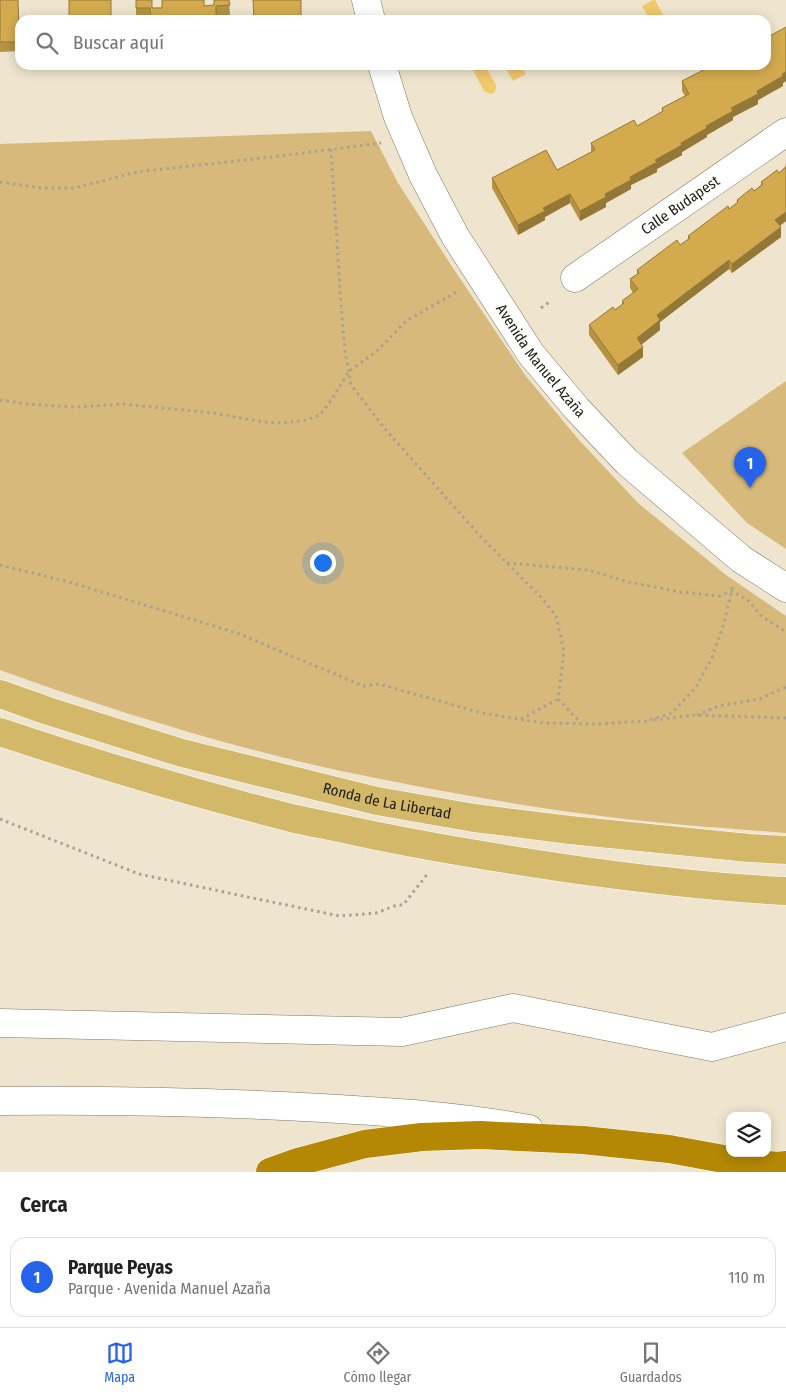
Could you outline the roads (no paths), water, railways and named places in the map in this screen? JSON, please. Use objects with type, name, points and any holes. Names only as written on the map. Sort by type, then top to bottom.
[{"type":"highway","points":[[270,1172],[298,1162],[365,1144],[422,1137],[480,1135],[579,1140],[668,1149],[749,1163],[786,1166]]},
{"type":"main road","name":"Ronda de La Libertad","points":[[0,694],[182,754],[377,801],[474,818],[570,830],[786,850]]},
{"type":"main road","points":[[0,732],[194,792],[292,818],[385,838],[539,864],[627,876],[786,891]]},
{"type":"street","points":[[366,0],[370,15]]},
{"type":"street","name":"Avenida Manuel Azaña","points":[[384,70],[398,117],[455,236],[532,354],[577,409],[627,462],[741,558],[786,588]]},
{"type":"street","name":"Calle Budapest","points":[[575,278],[786,132]]},
{"type":"street","points":[[0,1023],[402,1032],[513,1008],[712,1047],[786,1027]]},
{"type":"street","points":[[0,1101],[96,1100],[263,1105],[398,1112],[492,1122],[579,1140]]},
{"type":"place","name":"Parque Peyas","points":[[750,488]]}]
